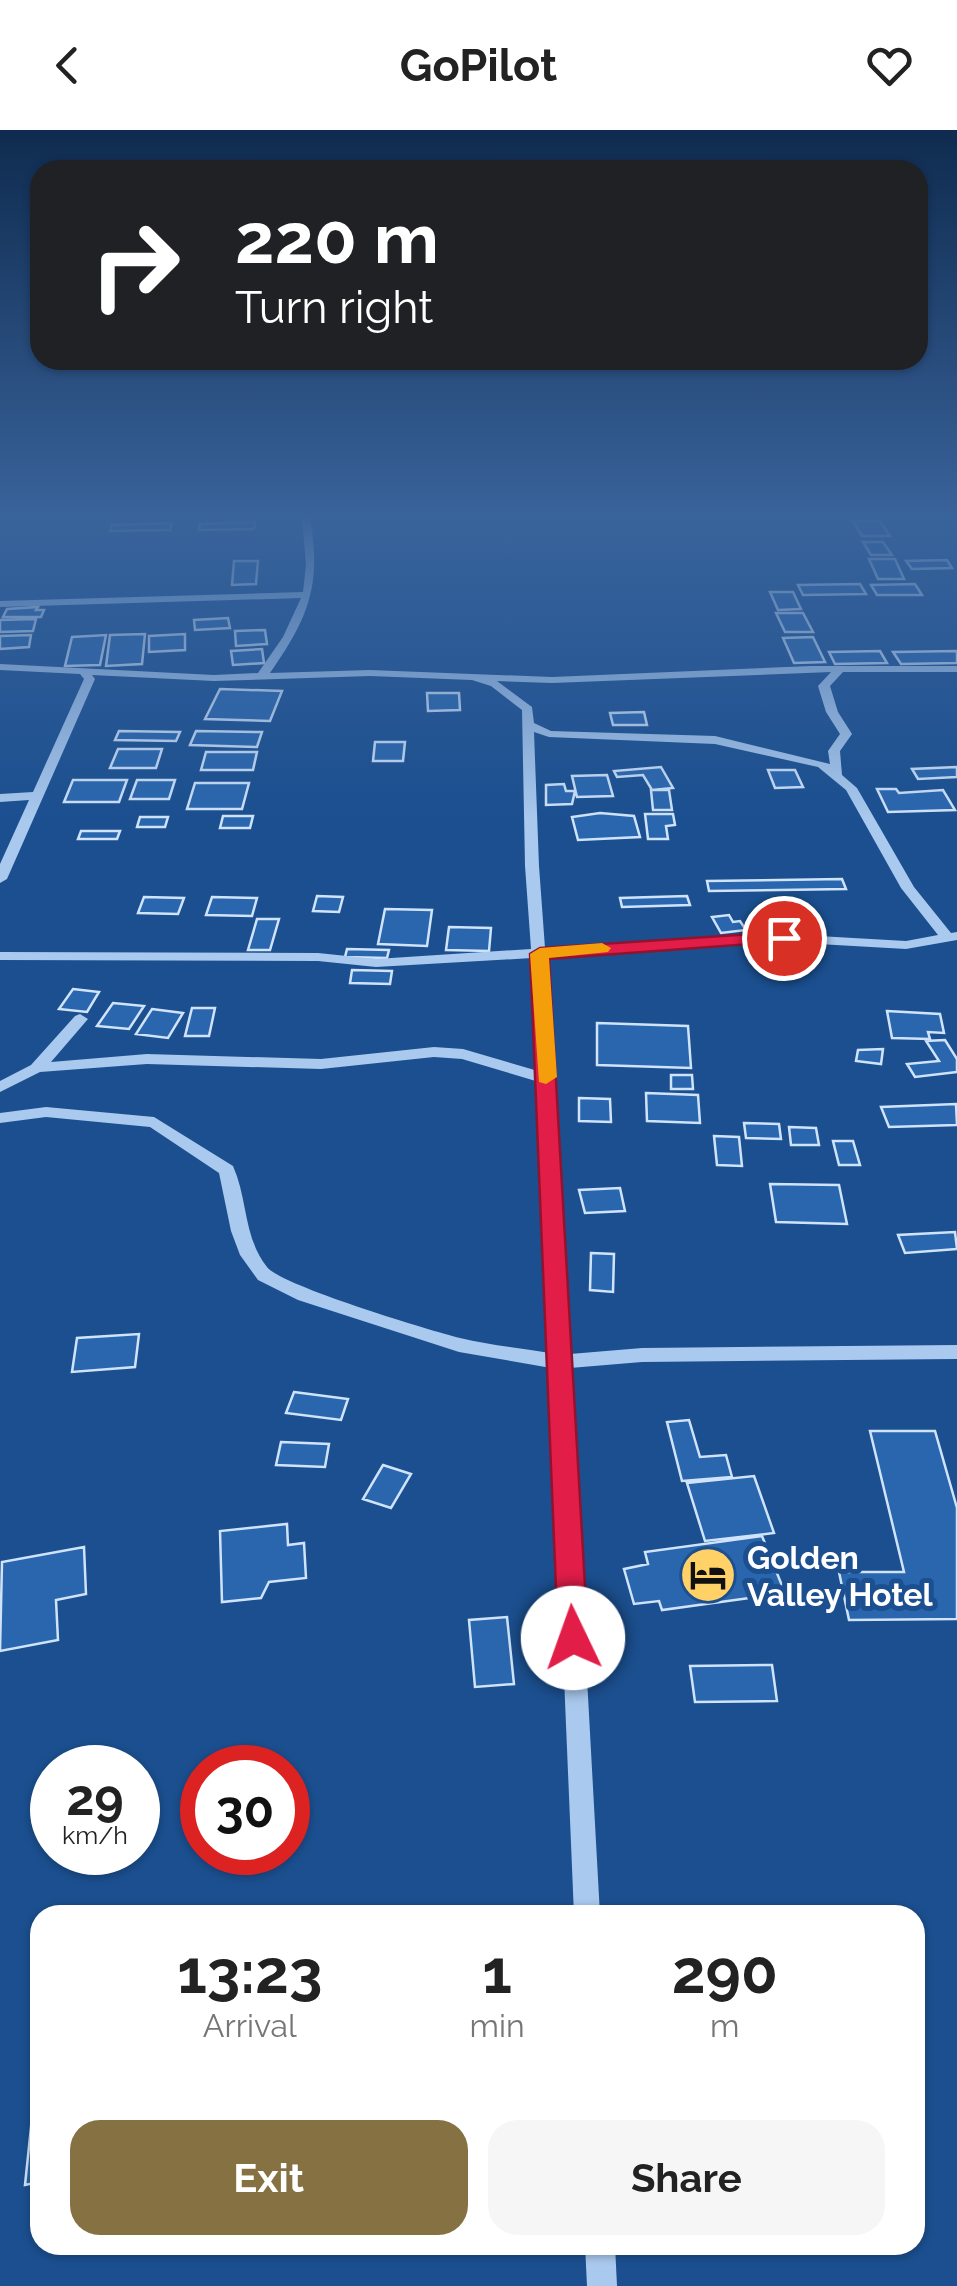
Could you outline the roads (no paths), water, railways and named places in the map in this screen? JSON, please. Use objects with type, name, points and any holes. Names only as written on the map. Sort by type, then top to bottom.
[{"type":"street","points":[[262,676],[299,619]]},
{"type":"street","points":[[0,667],[262,676],[370,673],[607,679],[957,668]]},
{"type":"street","points":[[837,774],[834,751],[846,734],[832,712],[824,686],[840,669]]},
{"type":"street","points":[[0,880],[35,796],[86,693],[90,679],[84,672]]},
{"type":"street","points":[[476,678],[495,684],[525,704],[528,725],[587,1905]]},
{"type":"street","points":[[528,725],[549,734],[715,740],[822,764],[837,774],[866,812],[908,888],[952,936]]},
{"type":"street","points":[[0,798],[35,796]]},
{"type":"street","points":[[0,956],[318,957],[376,963],[784,938],[906,945],[952,936]]},
{"type":"street","points":[[0,1087],[37,1068],[80,1019]]},
{"type":"street","points":[[37,1068],[147,1059],[321,1064],[434,1052],[476,1057],[546,1079]]},
{"type":"street","points":[[0,1118],[46,1112],[140,1120],[164,1126],[226,1170],[240,1231],[249,1256],[264,1276],[305,1295],[433,1337],[560,1362],[722,1353],[957,1352]]},
{"type":"street","points":[[600,2255],[602,2286]]},
{"type":"place","name":"Golden Valley Hotel","points":[[708,1575]]}]
